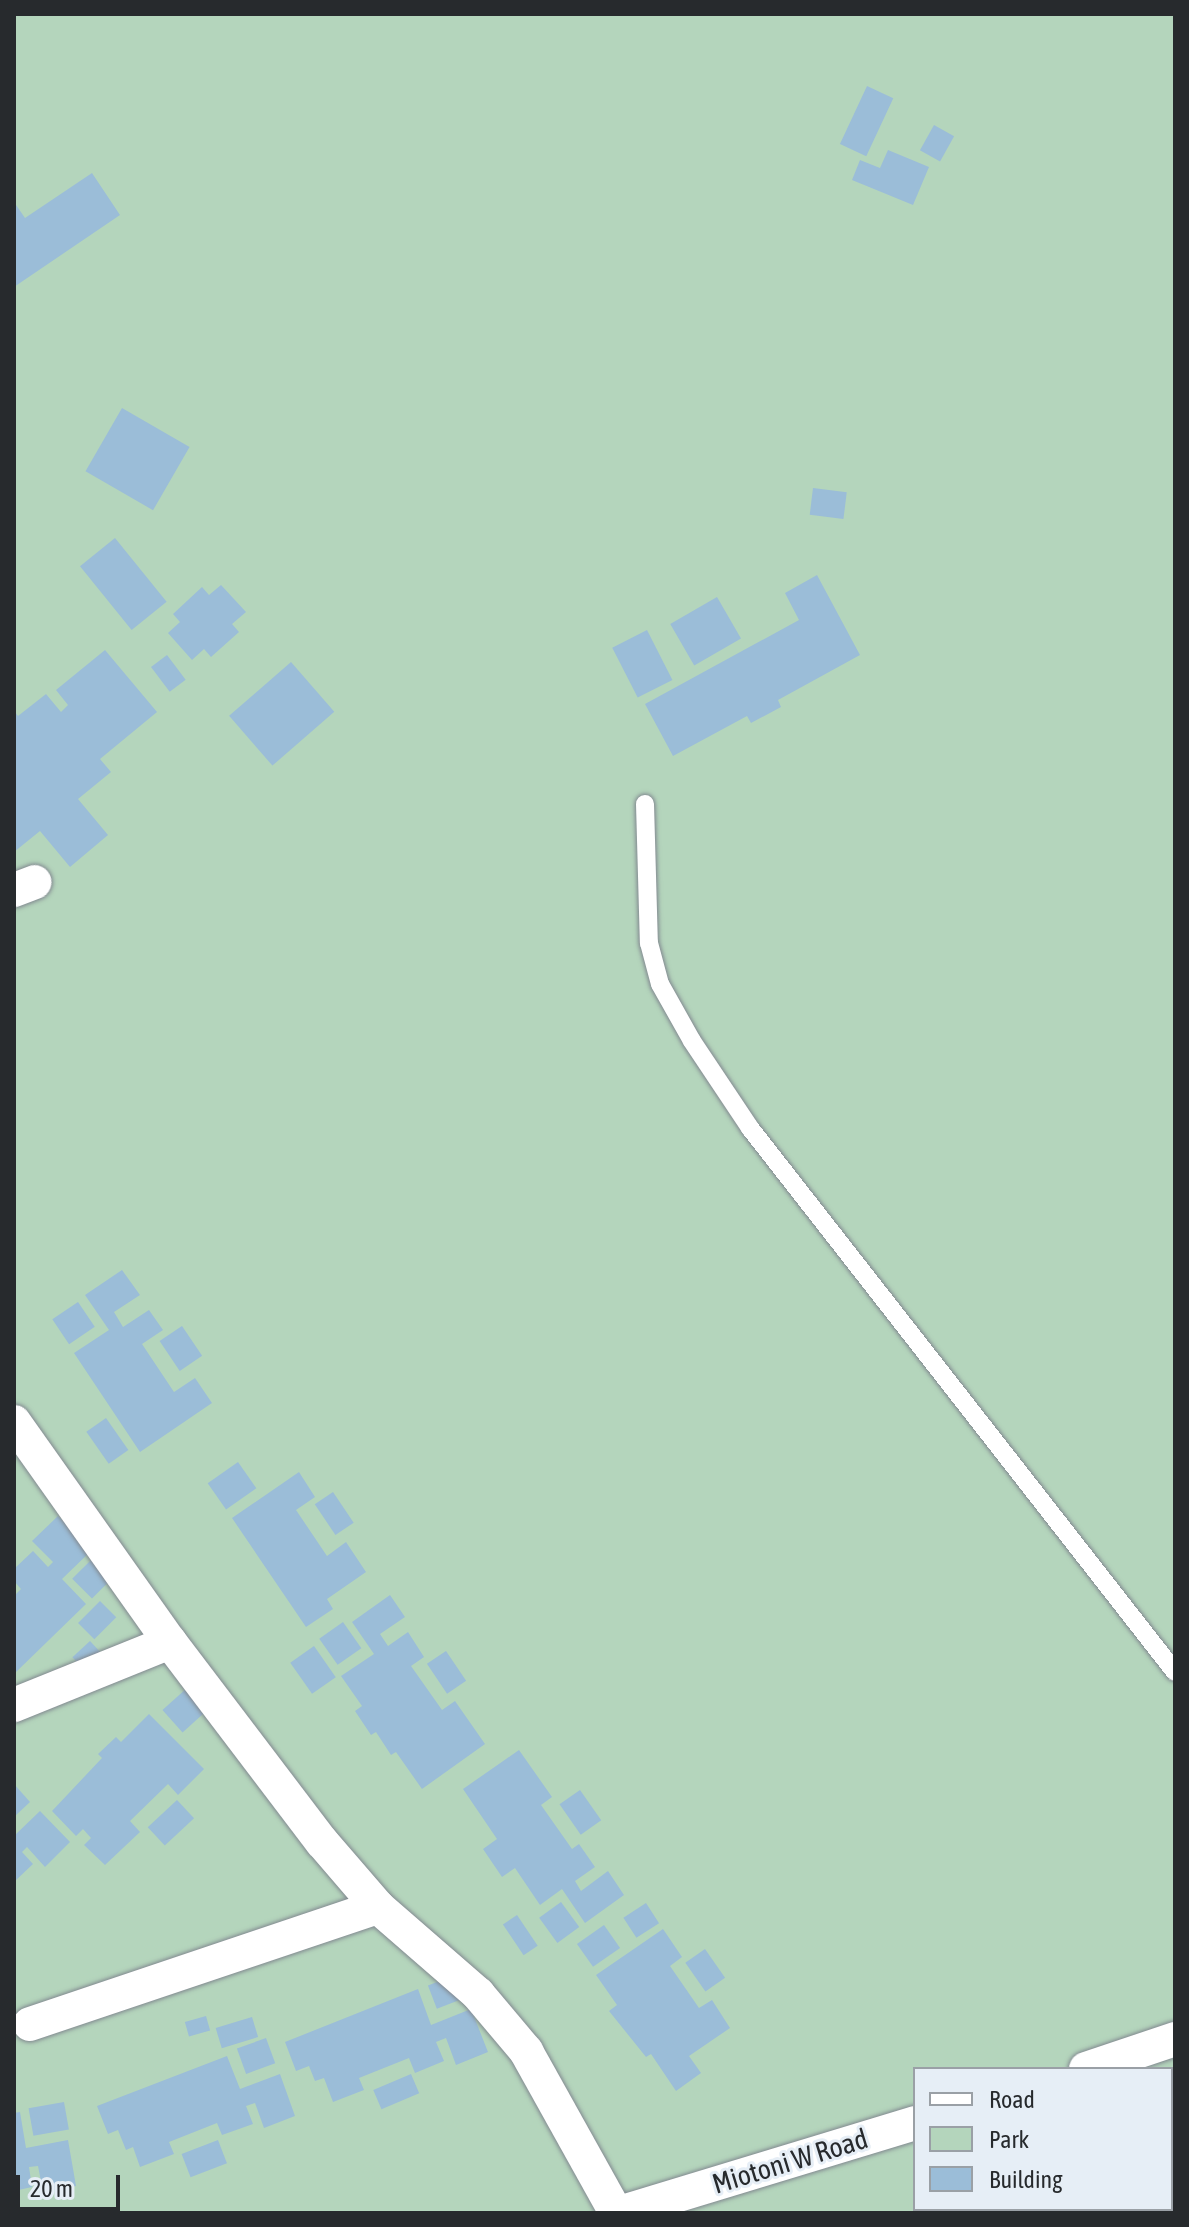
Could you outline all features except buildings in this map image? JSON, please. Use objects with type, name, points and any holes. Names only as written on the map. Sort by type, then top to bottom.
[{"type":"street","points":[[14,1422],[170,1642],[322,1842],[378,1907],[478,1994],[526,2051],[617,2213]]},
{"type":"street","points":[[14,1705],[170,1642]]},
{"type":"street","points":[[30,2024],[378,1907]]},
{"type":"street","points":[[1092,2067],[1175,2039]]},
{"type":"street","name":"Miotoni W Road","points":[[617,2213],[913,2124]]},
{"type":"lane","points":[[645,804],[649,943],[660,984],[692,1041],[750,1128],[1175,1672]]},
{"type":"green space","points":[[14,14],[1175,14],[1175,2213],[14,2213]]}]
